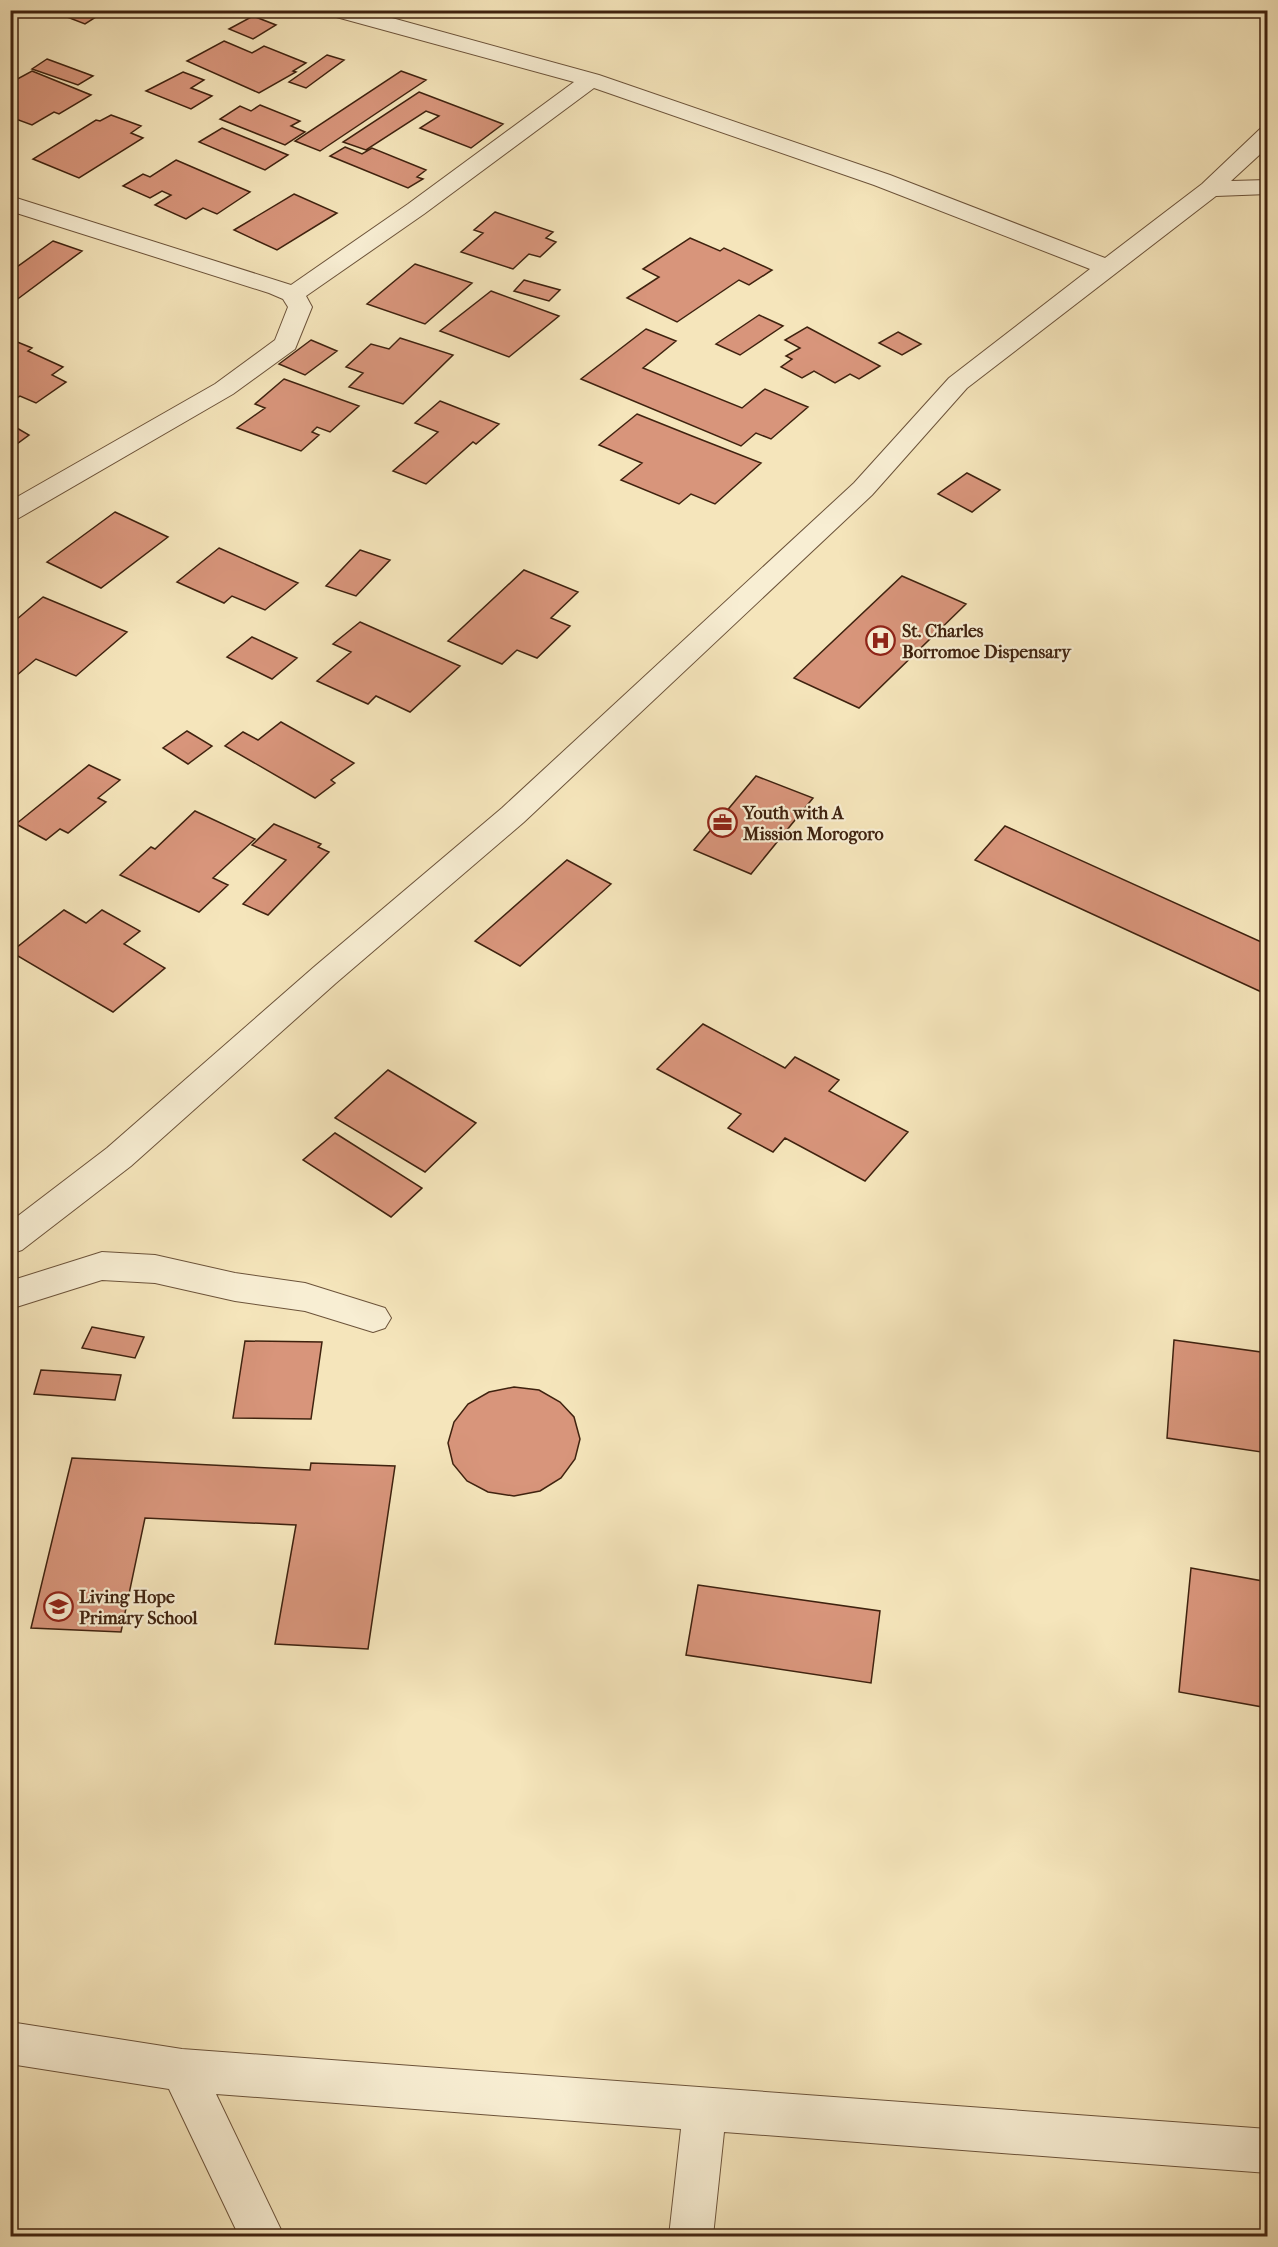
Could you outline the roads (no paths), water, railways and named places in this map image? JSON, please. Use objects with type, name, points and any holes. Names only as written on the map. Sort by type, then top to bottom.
[{"type":"street","points":[[337,10],[591,80],[882,180],[1108,268]]},
{"type":"street","points":[[293,294],[416,209],[591,80]]},
{"type":"street","points":[[10,1241],[119,1156],[316,983],[513,815],[862,489],[958,383],[1210,189],[1268,134]]},
{"type":"street","points":[[1210,189],[1268,187]]},
{"type":"street","points":[[10,203],[293,294],[300,307],[286,344],[224,389],[10,512]]},
{"type":"street","points":[[10,1295],[102,1266],[155,1269],[235,1287],[305,1297],[373,1318]]},
{"type":"street","points":[[10,2043],[182,2070],[1268,2151]]},
{"type":"street","points":[[182,2070],[262,2236]]},
{"type":"street","points":[[691,2236],[705,2109]]},
{"type":"place","name":"St. Charles Borromoe Dispensary","points":[[881,641]]},
{"type":"place","name":"Youth with A Mission Morogoro","points":[[722,823]]},
{"type":"place","name":"Living Hope Primary School","points":[[58,1607]]}]
